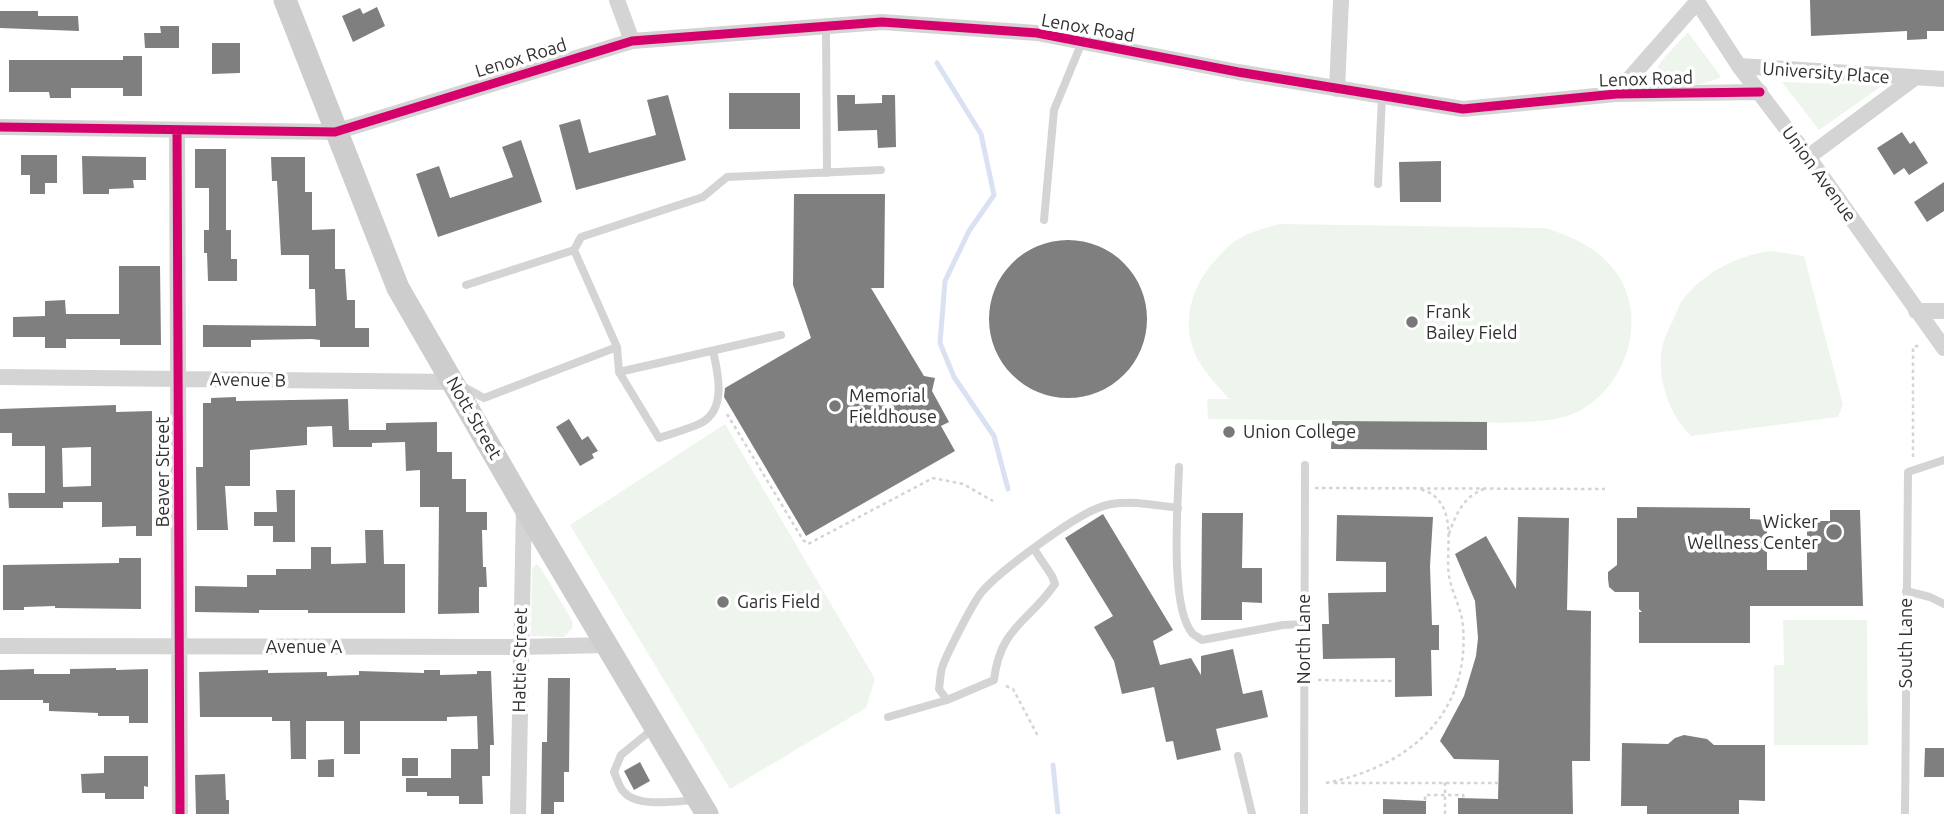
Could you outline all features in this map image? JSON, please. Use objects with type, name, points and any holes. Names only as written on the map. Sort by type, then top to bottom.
[{"type":"main road","name":"Nott Street","points":[[285,0],[398,288],[703,807]]},
{"type":"street","points":[[617,0],[632,41]]},
{"type":"street","points":[[1338,89],[1341,0]]},
{"type":"street","name":"Lenox Road","points":[[1616,94],[1696,1]]},
{"type":"street","name":"Union Avenue","points":[[1696,1],[1739,66],[1808,157],[1941,344]]},
{"type":"street","name":"Lenox Road","points":[[0,127],[335,132],[632,41],[882,22],[1037,33],[1338,89],[1462,109],[1616,94],[1760,92]]},
{"type":"street","name":"University Place","points":[[1739,66],[1944,79]]},
{"type":"street","name":"University Place","points":[[1808,157],[1913,79]]},
{"type":"street","name":"Beaver Street","points":[[177,130],[180,814]]},
{"type":"street","points":[[1916,311],[1944,311]]},
{"type":"street","name":"Avenue B","points":[[0,377],[453,382]]},
{"type":"street","name":"Hattie Street","points":[[518,814],[524,506]]},
{"type":"street","name":"Avenue A","points":[[0,646],[608,645]]},
{"type":"lane","points":[[826,26],[827,173]]},
{"type":"lane","points":[[1044,220],[1054,110],[1082,42]]},
{"type":"lane","points":[[1378,184],[1382,96]]},
{"type":"lane","points":[[466,285],[574,250],[580,237],[703,197],[727,177],[881,170]]},
{"type":"lane","points":[[574,250],[617,347],[619,372],[659,438],[704,422],[717,406],[719,378],[713,351]]},
{"type":"lane","points":[[619,372],[781,335]]},
{"type":"lane","points":[[453,382],[484,398],[617,347]]},
{"type":"lane","points":[[1910,471],[1944,460]]},
{"type":"lane","name":"North Lane","points":[[1304,814],[1305,465]]},
{"type":"lane","points":[[1179,467],[1176,571],[1185,620],[1193,634],[1202,640],[1283,625],[1305,624]]},
{"type":"lane","name":"South Lane","points":[[1905,814],[1906,591],[1910,471]]},
{"type":"lane","points":[[947,700],[939,690],[941,669],[981,593],[1034,549],[1099,508],[1129,503],[1178,508]]},
{"type":"lane","points":[[888,717],[947,700],[994,681],[996,663],[1010,632],[1055,584],[1034,549]]},
{"type":"lane","points":[[1906,591],[1944,604]]},
{"type":"lane","points":[[656,727],[621,755],[614,772],[623,792],[635,800],[703,807]]},
{"type":"lane","points":[[1238,756],[1252,814]]},
{"type":"path","points":[[1910,471],[1913,347],[1941,344]]},
{"type":"path","points":[[717,398],[803,540],[808,544],[933,478],[963,484],[993,501]]},
{"type":"path","points":[[1305,488],[1605,489]]},
{"type":"path","points":[[1326,783],[1363,774],[1396,759],[1415,745],[1434,726],[1452,696],[1459,678],[1464,641],[1460,609],[1449,578],[1446,518],[1442,506],[1433,495],[1418,488]]},
{"type":"path","points":[[1448,537],[1466,499],[1487,488]]},
{"type":"path","points":[[1304,680],[1395,681]]},
{"type":"path","points":[[994,681],[1013,689],[1039,738]]},
{"type":"path","points":[[1445,782],[1445,814]]},
{"type":"path","points":[[1303,783],[1499,783]]},
{"type":"path","points":[[1425,800],[1425,795],[1463,795],[1464,798]]},
{"type":"shaded area","points":[[1688,32],[1721,77],[1705,83],[1686,85],[1668,82],[1655,72],[1662,60]]},
{"type":"shaded area","points":[[1782,82],[1883,85],[1819,130]]},
{"type":"shaded area","points":[[1279,224],[1545,228],[1560,233],[1587,246],[1610,264],[1619,276],[1630,305],[1632,321],[1626,354],[1620,369],[1600,395],[1588,406],[1560,418],[1496,423],[1208,419],[1207,399],[1229,399],[1196,356],[1189,328],[1192,300],[1204,275],[1230,245],[1249,234]]},
{"type":"shaded area","points":[[1771,251],[1804,256],[1843,405],[1838,417],[1691,436],[1671,407],[1663,383],[1661,359],[1667,333],[1682,300],[1702,280],[1723,266],[1746,256]]},
{"type":"shaded area","name":"Garis Field","points":[[725,424],[875,679],[866,708],[730,789],[570,525]]},
{"type":"shaded area","points":[[536,564],[573,622],[572,629],[564,637],[531,636],[532,570]]},
{"type":"shaded area","points":[[1783,620],[1867,620],[1868,745],[1774,745],[1774,665],[1784,665]]},
{"type":"building","points":[[1810,0],[1944,0],[1944,31],[1927,31],[1927,39],[1907,40],[1907,31],[1811,36]]},
{"type":"building","points":[[377,7],[385,26],[353,42],[342,16],[360,8],[363,14]]},
{"type":"building","points":[[0,11],[38,11],[38,16],[78,16],[79,31],[0,28]]},
{"type":"building","points":[[160,26],[179,26],[179,48],[145,48],[144,33],[161,33]]},
{"type":"building","points":[[212,43],[240,43],[240,73],[212,74]]},
{"type":"building","points":[[123,56],[142,56],[142,96],[123,96],[123,88],[71,88],[71,98],[50,98],[49,92],[9,92],[9,60],[123,60]]},
{"type":"building","points":[[729,93],[800,93],[800,129],[729,129]]},
{"type":"building","points":[[668,95],[686,160],[576,190],[559,125],[580,119],[589,153],[656,135],[647,100]]},
{"type":"building","points":[[837,95],[855,95],[855,104],[882,103],[882,95],[895,95],[896,147],[878,148],[877,130],[838,131]]},
{"type":"building","points":[[1902,132],[1910,144],[1914,141],[1928,163],[1909,175],[1904,168],[1894,175],[1877,148]]},
{"type":"building","points":[[521,140],[542,202],[438,237],[416,174],[439,166],[450,198],[513,177],[502,147]]},
{"type":"building","points":[[195,149],[226,149],[226,230],[231,230],[231,259],[237,259],[237,281],[208,281],[204,230],[209,230],[209,188],[195,188]]},
{"type":"building","points":[[21,155],[57,155],[57,183],[45,183],[45,194],[30,194],[30,175],[21,175]]},
{"type":"building","points":[[82,156],[146,157],[146,180],[133,180],[134,188],[109,189],[109,194],[83,194]]},
{"type":"building","points":[[271,157],[305,157],[305,192],[312,192],[312,230],[335,229],[335,269],[345,269],[347,300],[355,300],[355,328],[369,328],[369,347],[320,347],[320,340],[312,339],[251,340],[251,347],[203,347],[203,325],[316,326],[315,289],[309,289],[309,255],[281,255],[277,181],[272,181]]},
{"type":"building","points":[[1441,161],[1441,202],[1400,202],[1399,162]]},
{"type":"building","points":[[1944,182],[1944,211],[1927,222],[1914,202]]},
{"type":"building","name":"Memorial Fieldhouse","points":[[794,194],[885,194],[884,288],[871,288],[924,376],[935,378],[932,391],[949,422],[941,426],[955,451],[806,536],[724,397],[725,388],[811,338],[793,285]]},
{"type":"building","points":[[1068,240],[1098,246],[1124,263],[1141,289],[1147,319],[1141,349],[1124,375],[1098,392],[1068,398],[1038,392],[1012,375],[995,349],[989,319],[995,289],[1012,263],[1038,246]]},
{"type":"building","points":[[119,266],[160,266],[161,345],[120,345],[120,339],[66,339],[66,348],[45,348],[45,337],[13,337],[13,317],[45,316],[45,301],[65,300],[66,314],[119,314]]},
{"type":"building","points":[[236,397],[236,401],[348,399],[349,430],[386,430],[386,423],[437,422],[437,452],[452,452],[452,479],[466,479],[466,512],[487,512],[487,530],[482,530],[483,567],[486,567],[487,587],[479,587],[479,613],[438,614],[439,507],[420,507],[420,470],[406,471],[405,442],[372,443],[372,447],[333,447],[332,426],[307,427],[307,445],[250,450],[250,486],[225,486],[228,530],[197,530],[196,467],[203,467],[203,403],[211,403],[211,398]]},
{"type":"building","points":[[116,405],[116,412],[152,411],[152,536],[136,536],[136,526],[102,527],[102,502],[63,502],[63,508],[9,508],[8,493],[45,493],[45,446],[12,446],[12,433],[0,433],[0,409]],"holes":[[[91,447],[91,486],[63,487],[62,448]]]},
{"type":"building","points":[[569,419],[582,440],[588,436],[598,451],[592,454],[594,458],[580,466],[556,427]]},
{"type":"building","points":[[1332,421],[1487,422],[1487,450],[1331,449]]},
{"type":"building","points":[[276,490],[295,490],[295,542],[273,542],[273,526],[254,526],[254,512],[277,512]]},
{"type":"building","points":[[1637,507],[1750,508],[1750,519],[1767,520],[1767,570],[1807,570],[1807,521],[1830,521],[1830,510],[1860,510],[1863,606],[1750,606],[1750,643],[1639,643],[1639,612],[1642,612],[1639,609],[1639,592],[1615,592],[1609,587],[1608,579],[1608,572],[1617,565],[1617,518],[1637,518]]},
{"type":"building","points":[[1202,513],[1243,513],[1242,568],[1262,568],[1262,603],[1242,602],[1242,620],[1201,620]]},
{"type":"building","points":[[1103,514],[1173,630],[1153,641],[1160,665],[1191,658],[1201,675],[1201,656],[1233,649],[1243,694],[1262,690],[1268,717],[1216,729],[1221,750],[1177,760],[1173,741],[1166,742],[1154,687],[1122,694],[1114,661],[1094,627],[1113,616],[1065,538]]},
{"type":"building","points":[[1337,515],[1433,517],[1430,566],[1432,625],[1439,625],[1439,650],[1431,650],[1432,696],[1395,697],[1395,658],[1323,659],[1322,624],[1329,624],[1328,593],[1386,592],[1386,562],[1336,561]]},
{"type":"building","points":[[1518,517],[1569,518],[1567,610],[1591,611],[1590,761],[1572,761],[1573,814],[1458,814],[1458,798],[1498,799],[1499,760],[1454,759],[1440,741],[1464,696],[1476,656],[1478,638],[1475,601],[1455,554],[1486,536],[1516,589]]},
{"type":"building","points":[[365,530],[383,530],[384,564],[405,564],[405,613],[308,613],[308,610],[259,610],[259,613],[195,612],[195,586],[247,587],[247,575],[276,575],[276,569],[311,569],[311,547],[331,547],[331,564],[366,563]]},
{"type":"building","points":[[119,558],[141,558],[141,609],[55,606],[3,610],[3,565],[119,563]]},
{"type":"building","points":[[34,669],[34,674],[70,674],[70,669],[148,669],[148,723],[129,723],[129,716],[49,711],[49,703],[43,703],[43,700],[0,700],[0,670]]},
{"type":"building","points":[[268,670],[268,673],[327,672],[327,676],[359,675],[359,671],[424,673],[424,670],[440,670],[440,675],[491,671],[494,745],[490,745],[490,776],[482,776],[483,804],[459,804],[459,796],[427,796],[427,792],[406,792],[406,778],[451,778],[451,749],[478,749],[477,716],[447,717],[447,721],[360,721],[360,754],[344,754],[344,721],[306,721],[306,759],[291,759],[290,721],[272,721],[272,717],[200,717],[199,672]]},
{"type":"building","points":[[548,678],[570,678],[569,772],[564,772],[564,802],[554,802],[554,814],[541,814],[542,742],[547,742]]},
{"type":"building","points":[[1684,735],[1707,739],[1714,745],[1765,745],[1765,801],[1739,800],[1739,814],[1647,814],[1647,806],[1621,806],[1622,743],[1668,744]]},
{"type":"building","points":[[1925,748],[1944,748],[1944,777],[1924,777]]},
{"type":"building","points":[[104,756],[148,756],[148,787],[144,786],[144,799],[105,799],[105,793],[82,793],[81,774],[104,773]]},
{"type":"building","points":[[402,758],[418,758],[418,776],[402,776]]},
{"type":"building","points":[[334,759],[334,777],[318,777],[318,760]]},
{"type":"building","points":[[640,762],[650,781],[634,790],[624,771]]},
{"type":"building","points":[[225,774],[229,814],[196,814],[195,775]]},
{"type":"building","points":[[1383,799],[1426,801],[1426,814],[1383,814]]},
{"type":"waterway","points":[[937,63],[981,134],[994,195],[969,231],[945,281],[940,343],[954,377],[994,436],[1008,489]]},
{"type":"waterway","points":[[1053,765],[1058,814]]},
{"type":"cycle path","points":[[0,127],[335,132],[632,41],[882,22],[1037,33],[1238,72],[1463,109],[1616,94],[1760,92]]},
{"type":"cycle path","points":[[177,130],[180,814]]},
{"type":"place","name":"Frank Bailey Field","points":[[1412,322]]},
{"type":"place","name":"Memorial Fieldhouse","points":[[835,406]]},
{"type":"place","name":"Union College","points":[[1229,432]]},
{"type":"place","name":"Wicker Wellness Center","points":[[1834,532]]},
{"type":"place","name":"Garis Field","points":[[723,602]]}]
